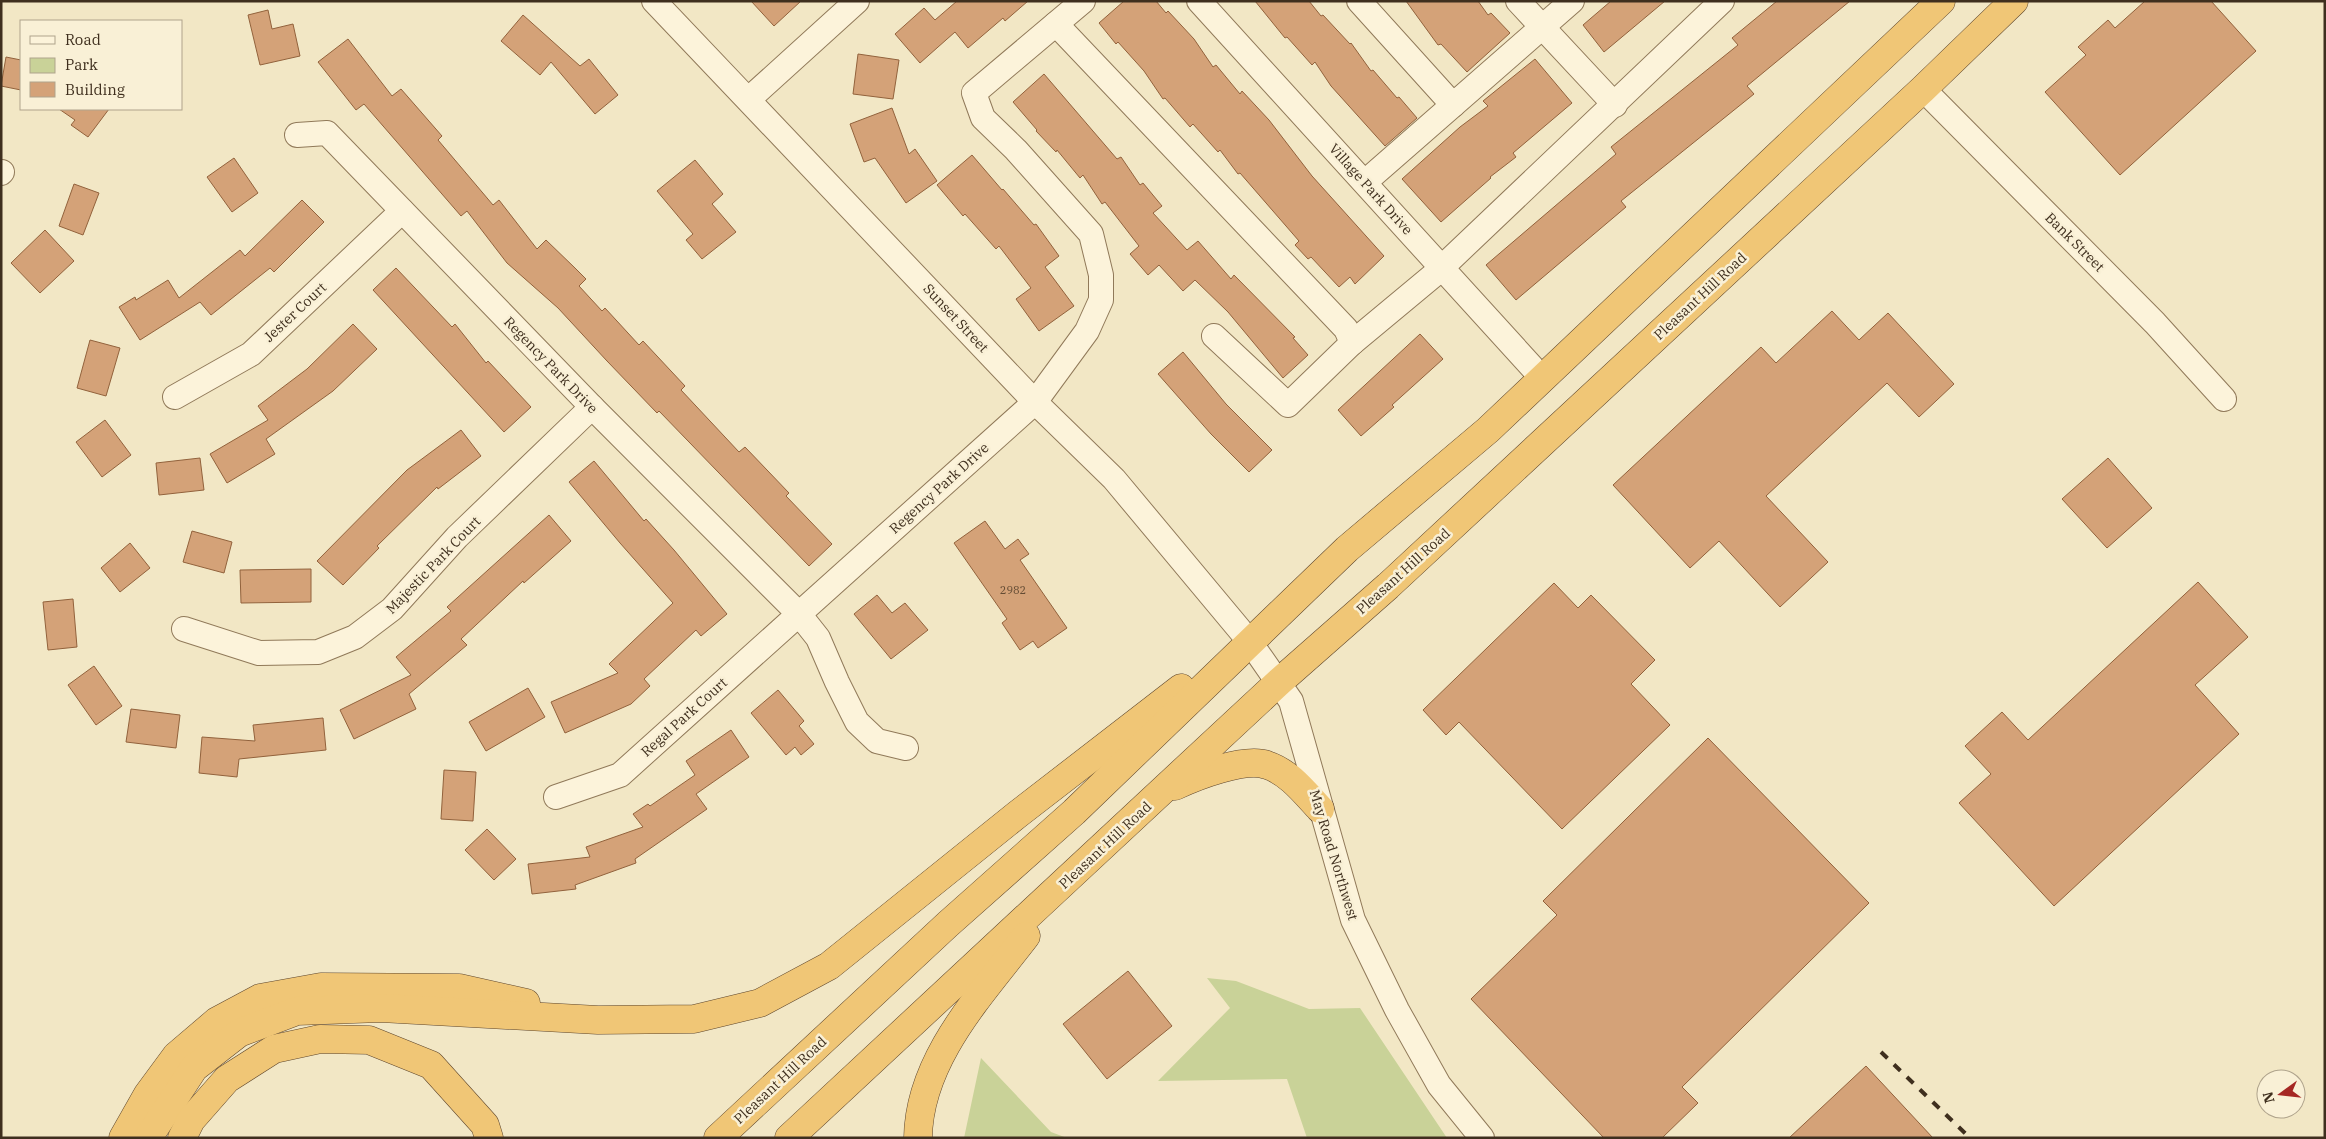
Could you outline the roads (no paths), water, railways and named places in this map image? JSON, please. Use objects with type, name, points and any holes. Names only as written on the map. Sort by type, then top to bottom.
[{"type":"highway","name":"Pleasant Hill Road","points":[[718,1138],[948,924],[1074,812],[1348,549],[1488,430],[1941,1]]},
{"type":"highway","name":"Pleasant Hill Road","points":[[789,1138],[1277,683],[1388,586],[1923,89],[2014,1]]},
{"type":"highway","points":[[148,1138],[194,1068],[239,1033],[298,1011],[381,1008],[598,1020],[694,1019],[760,1003],[829,966],[1214,659],[1250,642]]},
{"type":"highway","points":[[1158,794],[1196,776],[1238,764],[1267,764],[1293,780],[1320,809]]},
{"type":"highway","points":[[918,1138],[918,1119],[936,1064],[956,1029],[1067,880]]},
{"type":"highway","points":[[123,1138],[148,1094],[176,1056],[217,1021],[260,998],[321,987],[459,988],[598,1020]]},
{"type":"highway","points":[[182,1138],[191,1120],[227,1079],[274,1049],[320,1039],[369,1040],[431,1064],[485,1125],[489,1138]]},
{"type":"street","name":"Sunset Street","points":[[654,1],[1035,402],[1114,479],[1250,642]]},
{"type":"street","points":[[749,99],[857,1]]},
{"type":"street","points":[[1083,1],[1056,24],[1346,329],[1352,343]]},
{"type":"street","name":"Village Park Drive","points":[[1199,1],[1542,378]]},
{"type":"street","points":[[1359,1],[1453,105]]},
{"type":"street","points":[[1518,1],[1615,105]]},
{"type":"street","points":[[1365,182],[1572,1]]},
{"type":"street","points":[[1214,336],[1288,404],[1352,343],[1442,268],[1722,1]]},
{"type":"street","name":"Regency Park Drive","points":[[799,614],[1035,402],[1087,331],[1101,300],[1101,275],[1091,234],[1016,150],[983,118],[974,93],[1056,24]]},
{"type":"street","name":"Bank Street","points":[[1923,89],[2155,323],[2224,399]]},
{"type":"street","name":"Regency Park Drive","points":[[297,135],[327,134],[592,407],[799,614],[818,638],[857,722],[878,740],[906,748]]},
{"type":"street","name":"Jester Court","points":[[175,397],[251,354],[402,211]]},
{"type":"street","name":"Majestic Park Court","points":[[184,629],[259,654],[318,652],[355,637],[392,609],[457,537],[592,407]]},
{"type":"street","name":"Regal Park Court","points":[[556,797],[620,775],[799,614]]},
{"type":"street","name":"May Road Northwest","points":[[1250,642],[1291,702],[1353,920],[1397,1010],[1438,1086],[1482,1138]]},
{"type":"railway","points":[[1881,1052],[1970,1138]]}]
